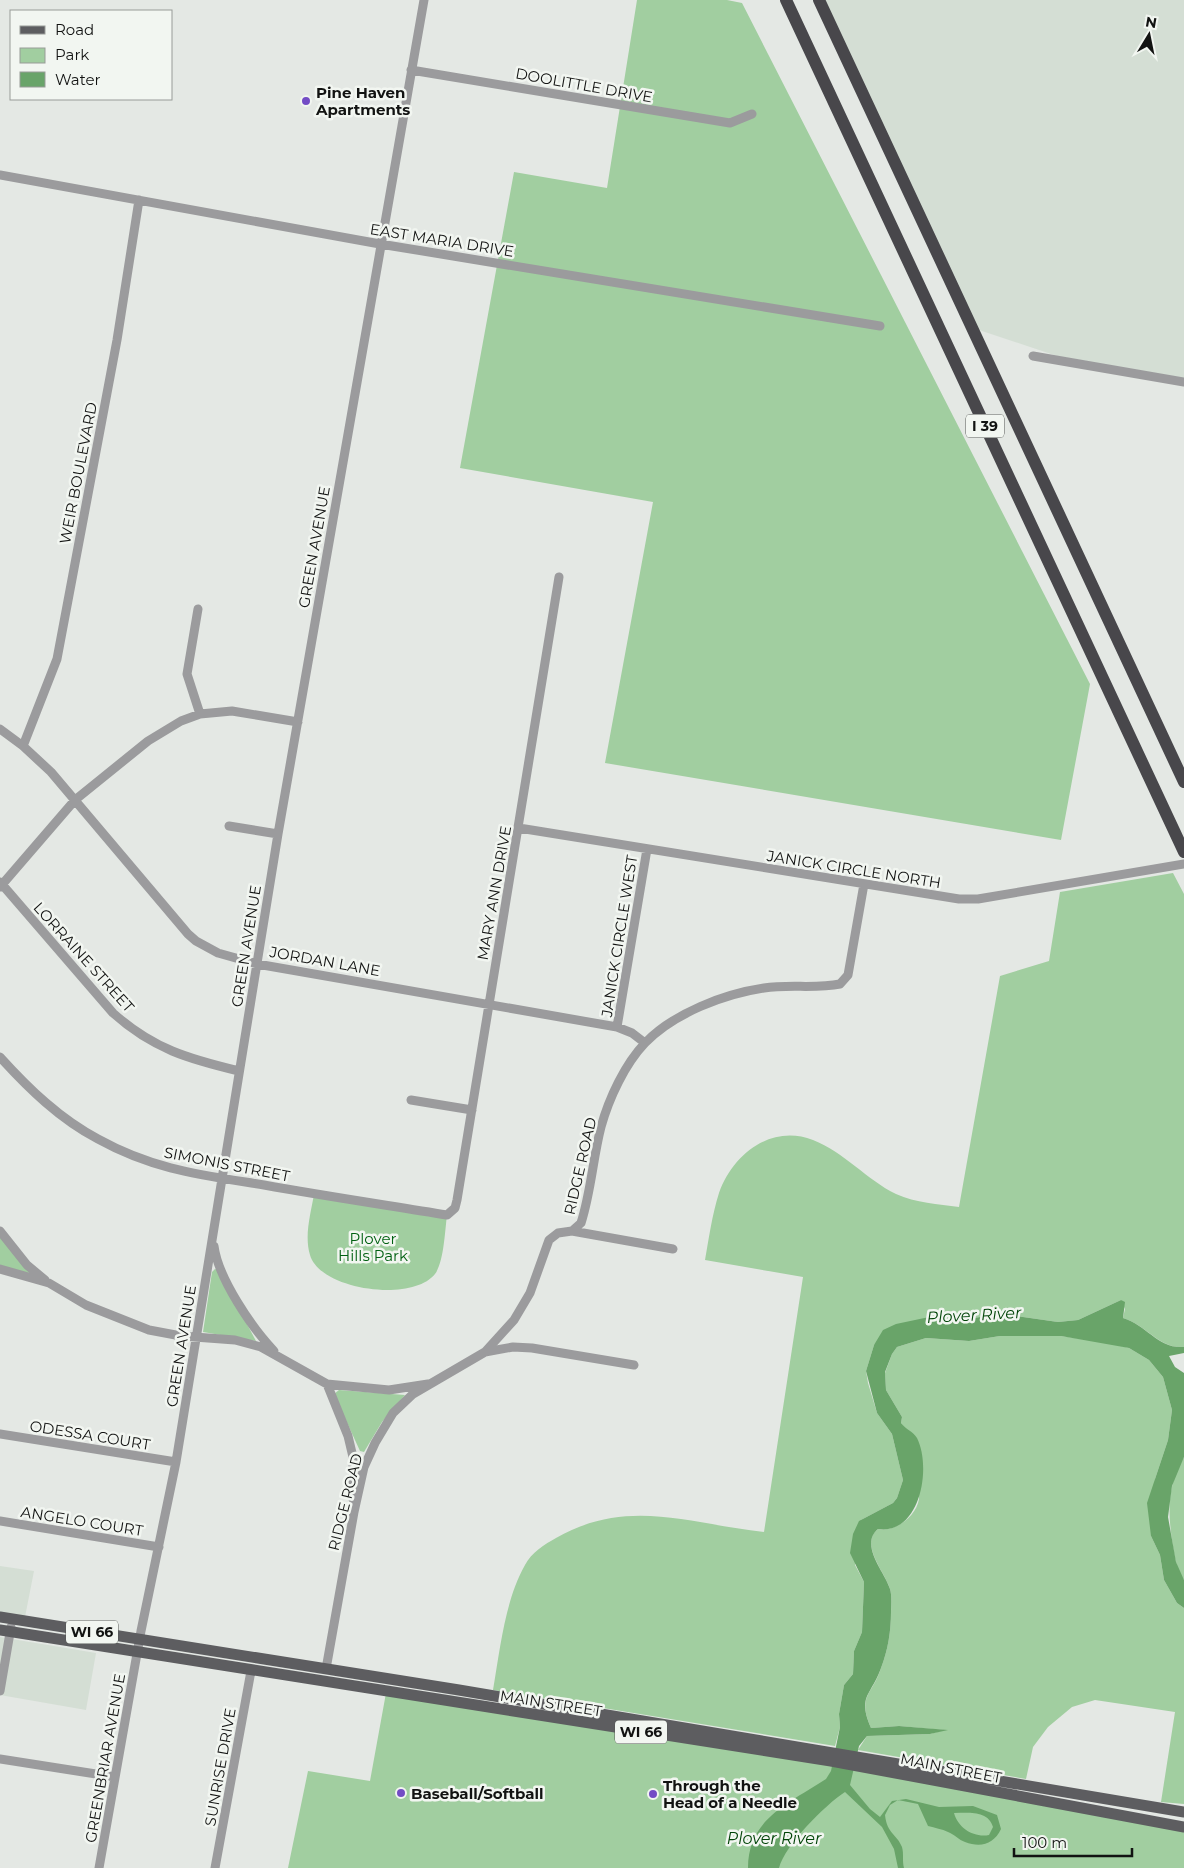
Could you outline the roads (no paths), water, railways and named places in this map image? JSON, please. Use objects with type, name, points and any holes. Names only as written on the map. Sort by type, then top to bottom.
[{"type":"highway","name":"I 39","points":[[786,0],[1184,852]]},
{"type":"highway","name":"I 39","points":[[819,0],[1184,782]]},
{"type":"main road","name":"MAIN STREET","points":[[0,1618],[326,1669],[832,1756],[1184,1827]]},
{"type":"main road","name":"MAIN STREET","points":[[5,1631],[252,1671],[832,1756]]},
{"type":"main road","name":"MAIN STREET","points":[[858,1761],[1184,1812]]},
{"type":"street","name":"GREEN AVENUE","points":[[138,1652],[176,1462],[278,834],[424,0]]},
{"type":"street","name":"DOOLITTLE DRIVE","points":[[411,70],[730,123],[752,114]]},
{"type":"street","name":"EAST MARIA DRIVE","points":[[0,175],[380,244],[880,326]]},
{"type":"street","name":"WEIR BOULEVARD","points":[[23,746],[57,659],[117,340],[139,200]]},
{"type":"street","points":[[1033,356],[1184,382]]},
{"type":"street","name":"MARY ANN DRIVE","points":[[452,1212],[458,1200],[559,577]]},
{"type":"street","points":[[198,609],[187,674],[200,714]]},
{"type":"street","points":[[1,884],[75,800],[148,741],[181,721],[200,714],[217,711],[245,712],[298,722]]},
{"type":"street","name":"JORDAN LANE","points":[[0,729],[23,746],[51,772],[192,938],[218,953],[257,964],[617,1027],[632,1033],[645,1043]]},
{"type":"street","points":[[229,826],[278,834]]},
{"type":"street","name":"JANICK CIRCLE NORTH","points":[[519,828],[942,897],[978,899],[1184,864]]},
{"type":"street","name":"JANICK CIRCLE WEST","points":[[617,1027],[647,849]]},
{"type":"street","name":"LORRAINE STREET","points":[[1,884],[113,1013],[126,1025],[172,1052],[239,1072]]},
{"type":"street","name":"RIDGE ROAD","points":[[326,1669],[354,1512],[364,1467],[379,1435],[400,1407],[413,1394],[485,1352],[514,1320],[530,1293],[549,1240],[558,1233],[572,1231],[582,1223],[602,1126],[622,1076],[645,1043],[667,1026],[700,1007],[732,995],[788,985],[840,984],[848,975],[864,884]]},
{"type":"street","name":"SIMONIS STREET","points":[[0,1057],[38,1097],[71,1123],[97,1139],[152,1164],[179,1172],[447,1215],[452,1212]]},
{"type":"street","points":[[411,1100],[472,1110]]},
{"type":"street","points":[[0,1230],[27,1265],[49,1283],[86,1305],[132,1325],[166,1334],[248,1343],[276,1353],[327,1384],[389,1390],[433,1383]]},
{"type":"street","points":[[572,1231],[673,1249]]},
{"type":"street","points":[[214,1235],[215,1249],[221,1267],[245,1316],[276,1353]]},
{"type":"street","points":[[0,1269],[49,1283]]},
{"type":"street","points":[[485,1352],[513,1348],[532,1348],[634,1365]]},
{"type":"street","points":[[327,1384],[348,1436],[353,1457],[354,1512]]},
{"type":"street","name":"ODESSA COURT","points":[[0,1434],[176,1462]]},
{"type":"street","name":"ANGELO COURT","points":[[0,1521],[159,1547]]},
{"type":"street","points":[[0,1690],[5,1631],[13,1619]]},
{"type":"street","name":"GREENBRIAR AVENUE","points":[[99,1868],[138,1652]]},
{"type":"street","name":"SUNRISE DRIVE","points":[[215,1868],[252,1671]]},
{"type":"street","points":[[0,1759],[115,1777]]},
{"type":"water","name":"Plover River","points":[[1121,1300],[1125,1302],[1123,1318],[1131,1321],[1160,1341],[1175,1347],[1184,1347],[1184,1353],[1169,1356],[1175,1367],[1184,1373],[1184,1457],[1172,1486],[1168,1517],[1176,1562],[1184,1580],[1184,1608],[1177,1603],[1164,1580],[1160,1555],[1151,1536],[1147,1503],[1168,1440],[1172,1410],[1163,1377],[1149,1360],[1129,1348],[1061,1336],[1000,1336],[969,1341],[926,1338],[897,1347],[892,1354],[885,1372],[886,1390],[902,1417],[901,1423],[917,1438],[923,1466],[922,1482],[919,1497],[913,1511],[904,1522],[892,1528],[878,1529],[873,1535],[872,1551],[891,1591],[891,1619],[886,1654],[867,1696],[865,1709],[871,1728],[899,1726],[948,1730],[930,1734],[867,1736],[859,1746],[850,1785],[870,1809],[880,1817],[892,1801],[898,1800],[890,1805],[885,1815],[886,1821],[902,1847],[904,1868],[898,1868],[894,1849],[882,1827],[845,1792],[827,1806],[797,1837],[779,1868],[748,1868],[750,1851],[755,1836],[763,1824],[786,1805],[826,1779],[831,1771],[840,1727],[839,1714],[844,1685],[853,1674],[854,1651],[862,1632],[864,1582],[850,1553],[853,1534],[859,1521],[893,1503],[897,1498],[903,1480],[892,1434],[877,1413],[866,1371],[874,1345],[883,1330],[896,1324],[934,1316],[959,1320],[1002,1314],[1058,1322],[1078,1320]]},
{"type":"water","points":[[906,1799],[939,1807],[973,1806],[997,1815],[1001,1829],[991,1841],[976,1845],[971,1844],[946,1831],[928,1826],[918,1804],[898,1800]],"holes":[[[954,1813],[982,1815],[987,1818],[993,1827],[989,1835],[983,1836],[972,1833],[959,1823]]]},
{"type":"place","name":"Pine Haven Apartments","points":[[306,101]]},
{"type":"place","name":"Baseball/Softball","points":[[401,1793]]},
{"type":"place","name":"Through the Head of a Needle","points":[[653,1794]]},
{"type":"park label","name":"Plover Hills Park","points":[[373,1246]]}]
